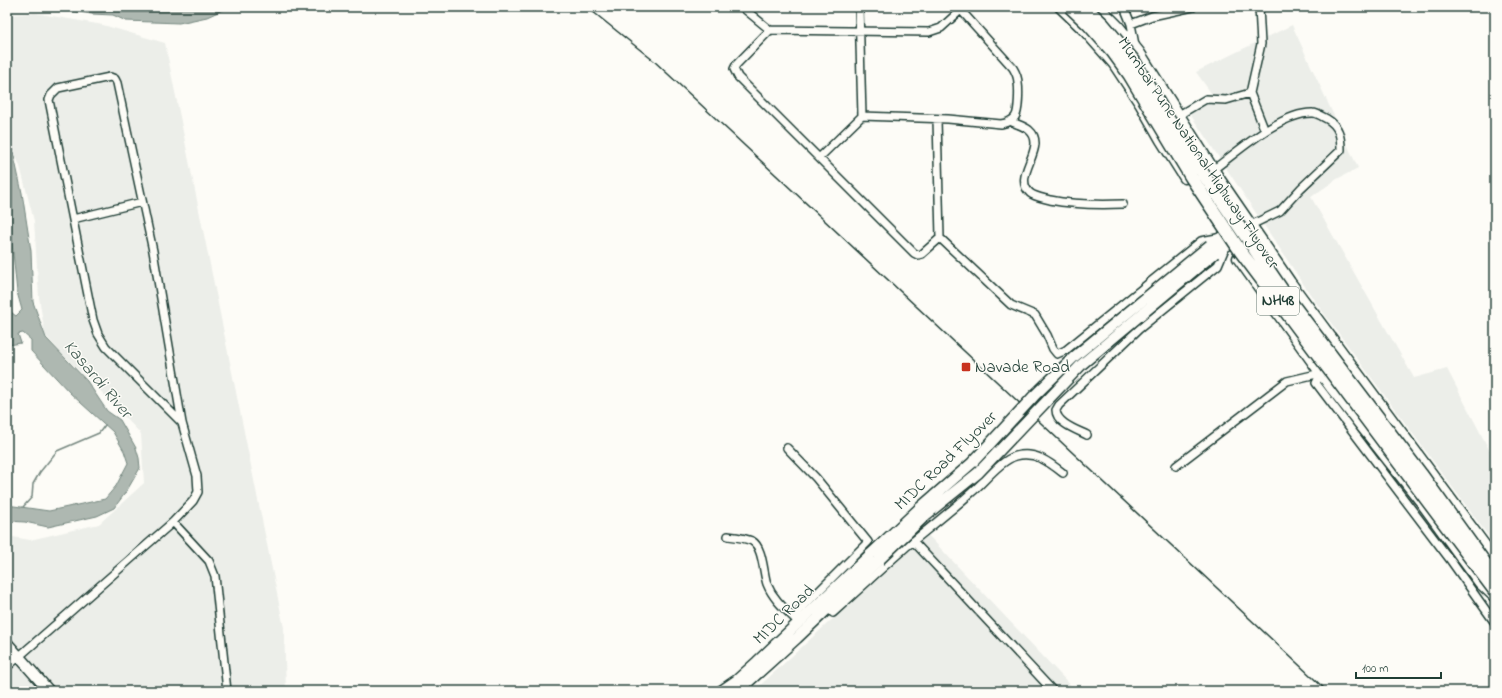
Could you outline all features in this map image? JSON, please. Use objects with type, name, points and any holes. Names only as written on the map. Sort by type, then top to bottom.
[{"type":"highway","name":"Mumbai Pune National Highway Flyover","points":[[1070,7],[1089,25],[1113,52],[1129,74],[1191,177],[1241,252],[1494,591]]},
{"type":"highway","name":"Mumbai Pune National Highway Flyover","points":[[1085,7],[1103,24],[1134,61],[1167,118],[1287,297],[1421,474],[1495,577]]},
{"type":"main road","points":[[1060,7],[1084,30],[1114,64],[1225,241],[1321,372],[1421,502],[1480,583],[1495,597]]},
{"type":"main road","points":[[1099,7],[1118,26],[1136,48],[1214,169],[1290,282],[1495,560]]},
{"type":"main road","name":"MIDC Road Flyover","points":[[873,559],[921,507],[972,463],[1034,396],[1074,357],[1225,241],[1243,225],[1251,225]]},
{"type":"main road","name":"MIDC Road","points":[[738,691],[799,623],[828,608],[873,559]]},
{"type":"main road","name":"MIDC Road","points":[[721,691],[737,680],[799,623],[873,559]]},
{"type":"main road","points":[[7,643],[50,691]]},
{"type":"street","points":[[742,7],[770,30],[929,32],[945,26],[961,8],[1013,68],[1017,76],[1019,84],[1017,113],[1015,118],[1010,121],[1001,124],[937,119],[862,116],[819,158]]},
{"type":"street","points":[[859,7],[862,116]]},
{"type":"street","points":[[1124,7],[1131,24],[1136,48]]},
{"type":"street","points":[[1131,24],[1152,16],[1192,7]]},
{"type":"street","points":[[1259,7],[1261,44],[1250,93],[1265,131]]},
{"type":"street","points":[[770,30],[736,65],[735,72],[738,77],[914,253],[918,255],[922,254],[940,238]]},
{"type":"street","points":[[7,667],[173,522],[193,501],[198,492],[197,476],[182,423],[153,251],[115,79],[110,77],[58,88],[50,95],[49,100],[93,320],[98,334],[106,347],[182,423]]},
{"type":"street","points":[[1179,115],[1206,100],[1226,100],[1250,93]]},
{"type":"street","points":[[1214,169],[1265,131],[1290,116],[1314,112],[1334,123],[1341,137],[1341,150],[1301,188],[1280,211],[1251,225]]},
{"type":"street","points":[[937,119],[940,238],[1011,305],[1035,315],[1057,354],[1066,350],[1201,241],[1225,241],[1218,264],[1139,329],[1059,405],[1056,410],[1058,418],[1088,435]]},
{"type":"street","points":[[1010,121],[1026,128],[1034,136],[1036,142],[1026,171],[1026,188],[1030,193],[1037,197],[1066,203],[1084,205],[1123,204]]},
{"type":"street","points":[[73,219],[142,202]]},
{"type":"street","points":[[1176,466],[1287,381],[1321,372]]},
{"type":"street","points":[[1321,372],[1316,383],[1446,555],[1495,623]]},
{"type":"street","points":[[728,536],[754,542],[759,547],[767,583],[771,592],[799,623],[868,542],[816,478],[787,448]]},
{"type":"street","points":[[828,608],[833,612],[913,541],[971,493],[1004,462],[1014,456],[1035,455],[1047,460],[1063,472]]},
{"type":"street","points":[[173,522],[209,561],[213,568],[227,691]]},
{"type":"street","points":[[913,541],[1053,691]]},
{"type":"shaded area","points":[[44,7],[229,7],[207,17],[179,23],[126,21],[113,15],[92,14]]},
{"type":"shaded area","points":[[35,13],[103,25],[165,43],[284,628],[286,691],[7,691],[7,536],[30,540],[99,524],[144,483],[141,434],[45,335],[39,297],[34,221],[20,166],[7,136],[7,15]]},
{"type":"shaded area","points":[[1292,25],[1358,168],[1337,179],[1311,197],[1414,378],[1447,369],[1495,461],[1495,545],[1314,300],[1188,111],[1211,93],[1196,72]]},
{"type":"shaded area","points":[[7,140],[12,147],[22,193],[31,251],[33,302],[46,338],[87,381],[107,411],[120,420],[136,448],[139,458],[140,468],[126,492],[114,508],[97,516],[48,527],[25,522],[7,521],[7,505],[49,511],[105,499],[116,486],[128,463],[124,451],[113,432],[70,393],[31,351],[31,340],[23,333],[18,334],[21,343],[9,345],[7,338],[7,296],[9,298],[12,313],[16,316],[22,310],[17,292],[12,243],[7,221]]},
{"type":"shaded area","points":[[926,533],[1076,691],[754,691]]},
{"type":"waterway","points":[[23,507],[32,497],[33,484],[40,472],[57,451],[99,433],[105,425]]},
{"type":"railway","points":[[587,7],[654,61],[1327,691]]},
{"type":"place","name":"Navade Road","points":[[966,367]]},
{"type":"water label","name":"Kasardi River","points":[[97,380]]}]
